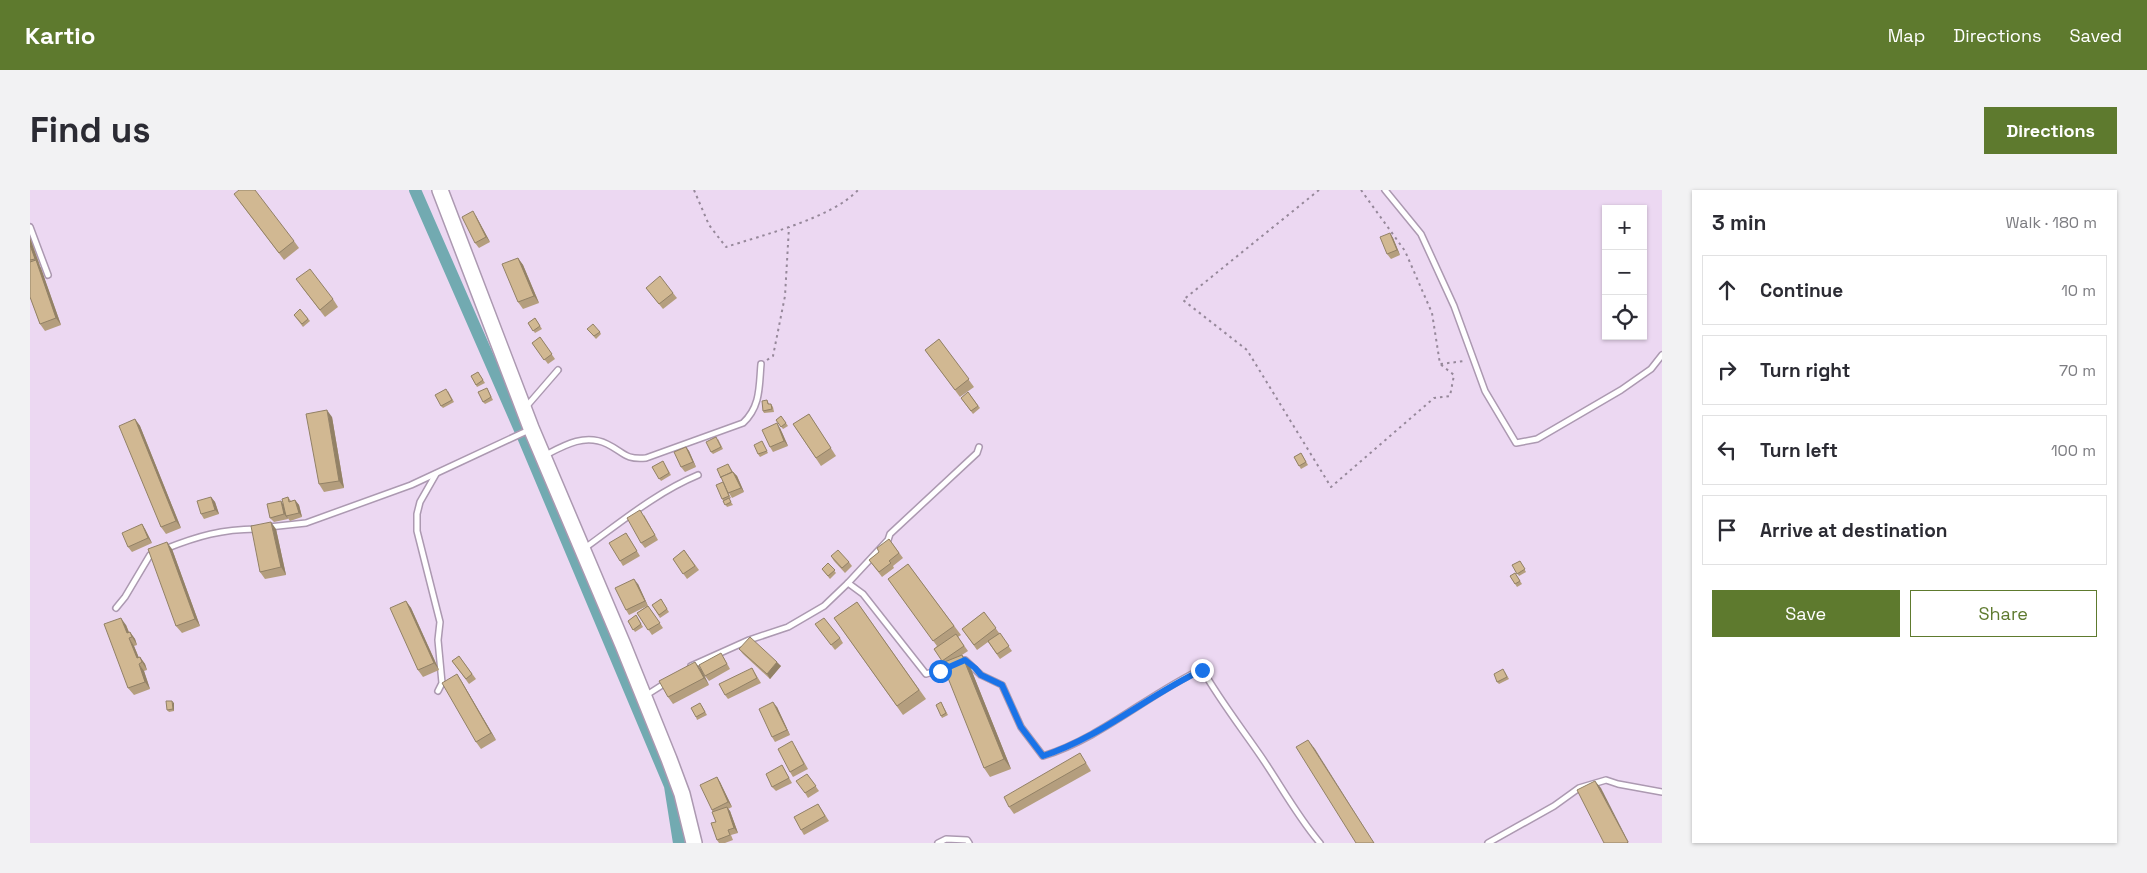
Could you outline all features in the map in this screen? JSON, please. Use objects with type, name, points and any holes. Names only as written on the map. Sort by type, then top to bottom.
[{"type":"street","points":[[440,190],[531,428],[645,697],[682,794],[694,843]]},
{"type":"lane","points":[[1385,190],[1421,234],[1454,306],[1485,391],[1516,443],[1537,439],[1621,390],[1651,369],[1662,355]]},
{"type":"lane","points":[[30,227],[48,275]]},
{"type":"lane","points":[[543,456],[573,441],[586,440],[606,444],[624,456],[634,459],[646,458],[743,423],[753,414],[756,406],[761,364]]},
{"type":"lane","points":[[524,409],[558,370]]},
{"type":"lane","points":[[116,608],[125,597],[150,555],[186,541],[224,530],[258,529],[306,523],[411,485],[531,428]]},
{"type":"lane","points":[[686,669],[749,640],[788,627],[824,606],[888,540],[890,534],[977,453],[979,447]]},
{"type":"lane","points":[[436,473],[420,502],[417,514],[417,531],[440,622],[438,640],[442,683],[438,691]]},
{"type":"lane","points":[[583,550],[658,495],[698,475]]},
{"type":"lane","points":[[848,583],[863,594],[926,674],[940,671],[965,660],[981,675],[1002,685],[1021,727],[1043,756],[1068,748],[1126,715],[1172,684],[1202,670],[1306,827],[1320,843]]},
{"type":"lane","points":[[645,697],[673,678]]},
{"type":"lane","points":[[1488,843],[1554,806],[1579,788],[1606,780],[1662,792]]},
{"type":"lane","points":[[938,843],[946,839],[968,840],[969,843]]},
{"type":"path","points":[[694,190],[709,225],[726,247],[789,227],[840,205],[858,190]]},
{"type":"path","points":[[1319,190],[1183,300],[1247,350],[1331,487],[1434,398],[1450,396],[1454,375],[1440,364],[1432,313],[1405,251],[1361,190]]},
{"type":"path","points":[[761,364],[773,356],[785,296],[789,227]]},
{"type":"path","points":[[1440,364],[1474,360]]},
{"type":"building","points":[[239,190],[255,190],[294,241],[279,253],[234,194]]},
{"type":"building","points":[[473,211],[486,237],[475,243],[462,217]]},
{"type":"building","points":[[1390,233],[1397,250],[1387,254],[1380,237]]},
{"type":"building","points":[[30,245],[35,259],[30,260]]},
{"type":"building","points":[[518,258],[534,296],[518,302],[502,264]]},
{"type":"building","points":[[36,260],[56,318],[40,324],[30,297],[30,262]]},
{"type":"building","points":[[310,269],[333,299],[320,310],[296,279]]},
{"type":"building","points":[[660,276],[673,293],[659,304],[646,288]]},
{"type":"building","points":[[300,309],[308,319],[302,324],[294,315]]},
{"type":"building","points":[[535,318],[540,326],[533,331],[528,323]]},
{"type":"building","points":[[593,324],[600,332],[594,336],[587,329]]},
{"type":"building","points":[[540,337],[552,354],[544,360],[532,343]]},
{"type":"building","points":[[939,339],[969,379],[955,390],[925,350]]},
{"type":"building","points":[[478,372],[483,380],[476,385],[471,376]]},
{"type":"building","points":[[487,388],[491,397],[483,402],[478,392]]},
{"type":"building","points":[[446,389],[452,400],[441,406],[435,395]]},
{"type":"building","points":[[968,392],[978,406],[971,411],[961,398]]},
{"type":"building","points":[[767,400],[768,404],[771,404],[772,409],[763,411],[762,401]]},
{"type":"building","points":[[327,410],[339,481],[319,484],[306,414]]},
{"type":"building","points":[[809,414],[831,448],[816,458],[793,424]]},
{"type":"building","points":[[781,416],[786,423],[781,427],[776,420]]},
{"type":"building","points":[[135,419],[176,521],[161,527],[119,426]]},
{"type":"building","points":[[777,423],[784,441],[770,447],[762,430]]},
{"type":"building","points":[[716,437],[721,447],[711,452],[706,442]]},
{"type":"building","points":[[762,441],[767,451],[758,454],[754,445]]},
{"type":"building","points":[[686,447],[693,462],[681,467],[674,452]]},
{"type":"building","points":[[1301,453],[1306,462],[1299,466],[1294,457]]},
{"type":"building","points":[[663,461],[669,473],[659,479],[652,467]]},
{"type":"building","points":[[728,464],[732,472],[721,478],[717,469]]},
{"type":"building","points":[[733,472],[741,488],[728,493],[721,477]]},
{"type":"building","points":[[723,482],[729,496],[722,499],[716,485]]},
{"type":"building","points":[[211,497],[215,510],[201,514],[197,501]]},
{"type":"building","points":[[288,497],[289,502],[295,500],[299,513],[286,516],[282,499]]},
{"type":"building","points":[[729,498],[731,502],[725,505],[723,501]]},
{"type":"building","points":[[281,501],[284,514],[270,518],[267,504]]},
{"type":"building","points":[[640,510],[655,535],[641,543],[627,518]]},
{"type":"building","points":[[271,522],[281,567],[260,572],[251,526]]},
{"type":"building","points":[[142,524],[148,538],[128,547],[122,533]]},
{"type":"building","points":[[626,533],[637,551],[620,561],[609,543]]},
{"type":"building","points":[[889,539],[899,553],[889,561],[891,563],[879,572],[869,560],[879,552],[877,548]]},
{"type":"building","points":[[167,542],[195,619],[176,626],[148,549]]},
{"type":"building","points":[[684,550],[695,566],[683,574],[673,559]]},
{"type":"building","points":[[838,550],[849,562],[842,568],[831,556]]},
{"type":"building","points":[[1520,561],[1525,569],[1517,574],[1512,565]]},
{"type":"building","points":[[828,563],[835,570],[828,576],[822,569]]},
{"type":"building","points":[[908,564],[954,626],[933,641],[888,579]]},
{"type":"building","points":[[1515,573],[1520,581],[1515,584],[1510,576]]},
{"type":"building","points":[[634,579],[645,601],[626,610],[615,588]]},
{"type":"building","points":[[661,599],[667,609],[659,615],[652,605]]},
{"type":"building","points":[[406,601],[434,663],[418,670],[390,608]]},
{"type":"building","points":[[857,602],[919,690],[897,706],[834,618]]},
{"type":"building","points":[[648,606],[660,623],[648,630],[637,613]]},
{"type":"building","points":[[984,612],[996,628],[974,645],[962,629]]},
{"type":"building","points":[[636,615],[641,624],[633,630],[628,621]]},
{"type":"building","points":[[121,618],[127,633],[130,632],[132,637],[129,638],[137,658],[140,657],[142,662],[139,664],[145,682],[128,688],[104,624]]},
{"type":"building","points":[[824,618],[840,638],[831,645],[815,624]]},
{"type":"building","points":[[1000,633],[1009,646],[997,654],[988,641]]},
{"type":"building","points":[[956,634],[964,646],[942,661],[934,649]]},
{"type":"building","points":[[750,637],[777,662],[767,674],[739,649]]},
{"type":"building","points":[[721,653],[727,664],[705,676],[699,665]]},
{"type":"building","points":[[962,655],[1004,759],[984,768],[942,663]]},
{"type":"building","points":[[459,656],[472,674],[466,679],[452,661]]},
{"type":"building","points":[[695,662],[704,678],[668,697],[659,681]]},
{"type":"building","points":[[752,668],[757,678],[725,695],[719,684]]},
{"type":"building","points":[[1503,669],[1507,677],[1497,682],[1494,674]]},
{"type":"building","points":[[457,674],[491,733],[476,742],[442,683]]},
{"type":"building","points":[[166,701],[172,701],[173,709],[167,710]]},
{"type":"building","points":[[773,702],[787,730],[772,737],[759,709]]},
{"type":"building","points":[[941,702],[946,713],[941,716],[936,705]]},
{"type":"building","points":[[700,703],[705,712],[696,717],[691,708]]},
{"type":"building","points":[[1308,740],[1374,843],[1356,843],[1296,747]]},
{"type":"building","points":[[792,741],[804,764],[790,772],[778,749]]},
{"type":"building","points":[[1080,753],[1086,763],[1009,807],[1004,797]]},
{"type":"building","points":[[782,765],[789,778],[772,787],[766,774]]},
{"type":"building","points":[[807,774],[816,786],[805,793],[796,781]]},
{"type":"building","points":[[717,777],[728,802],[712,810],[700,785]]},
{"type":"building","points":[[1595,781],[1627,843],[1604,843],[1577,790]]},
{"type":"building","points":[[818,804],[825,816],[801,830],[794,817]]},
{"type":"building","points":[[727,807],[734,828],[728,830],[730,835],[717,840],[711,823],[716,822],[712,812]]},
{"type":"waterway","points":[[415,190],[524,439],[670,786],[679,843]]},
{"type":"route","points":[[940,671],[965,660],[981,675],[1002,685],[1021,727],[1043,756],[1068,748],[1126,715],[1172,684],[1202,670]]}]
